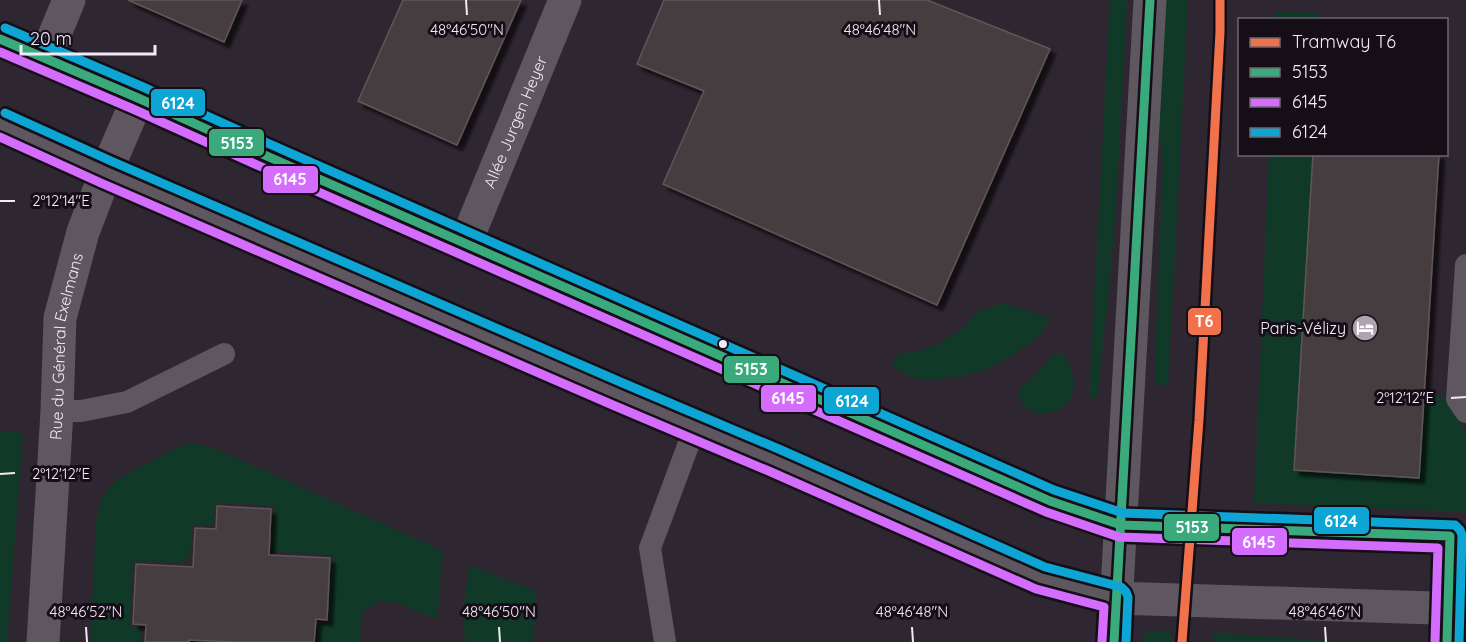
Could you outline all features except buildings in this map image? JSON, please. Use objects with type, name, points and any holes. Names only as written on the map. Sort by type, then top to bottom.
[{"type":"street","points":[[45,58],[69,0]]},
{"type":"street","name":"Allée Jurgen Heyer","points":[[465,244],[565,0]]},
{"type":"street","points":[[1114,642],[1150,0]]},
{"type":"street","points":[[0,39],[1050,501],[1121,525],[1450,536],[1458,609],[1447,642]]},
{"type":"street","name":"Rue du Général Exelmans","points":[[43,642],[57,411],[60,318],[83,232],[105,172],[138,98]]},
{"type":"street","points":[[0,124],[105,172],[776,461],[1041,578],[1116,598],[1458,609]]},
{"type":"lane","points":[[1466,265],[1457,399],[1466,412]]},
{"type":"lane","points":[[57,411],[81,411],[126,402],[224,354]]},
{"type":"lane","points":[[665,642],[650,548],[695,427]]},
{"type":"green space","points":[[1110,0],[1127,0],[1116,207],[1108,300],[1097,397],[1089,397]]},
{"type":"green space","points":[[1153,0],[1188,0],[1168,385],[1156,384],[1163,161],[1149,93]]},
{"type":"green space","points":[[1275,11],[1318,13],[1319,18],[1275,18]]},
{"type":"green space","points":[[1269,156],[1313,156],[1294,470],[1418,478],[1424,389],[1445,399],[1466,433],[1466,512],[1254,503]]},
{"type":"green space","points":[[1002,303],[1050,318],[1042,333],[1013,355],[983,371],[952,378],[919,380],[892,367],[899,354],[938,345],[963,328],[978,312]]},
{"type":"green space","points":[[1053,353],[1063,353],[1071,368],[1074,380],[1072,395],[1066,404],[1057,410],[1048,413],[1030,411],[1023,405],[1020,396],[1021,387],[1039,372]]},
{"type":"green space","points":[[0,431],[23,433],[7,642],[0,642]]},
{"type":"green space","points":[[187,443],[208,446],[443,551],[437,619],[392,601],[378,602],[363,612],[360,627],[361,642],[317,642],[318,623],[328,624],[333,556],[272,551],[274,506],[215,502],[213,526],[192,525],[190,556],[181,563],[133,561],[130,626],[142,628],[141,642],[90,642],[96,524],[101,499],[111,486],[126,474]]},
{"type":"green space","points":[[469,565],[535,591],[534,642],[466,642],[464,616]]},
{"type":"green space","points":[[1152,631],[1172,632],[1172,642],[1143,642],[1145,635]]},
{"type":"green space","points":[[1214,633],[1351,642],[1214,642]]},
{"type":"tram line","name":"T6","points":[[1182,642],[1199,420],[1220,0]]},
{"type":"transit line","name":"5153","points":[[1114,642],[1150,0]]},
{"type":"transit line","name":"6124","points":[[5,28],[1054,490],[1123,513],[1455,525],[1462,535],[1459,642]]},
{"type":"transit line","name":"5153","points":[[0,39],[1050,501],[1121,525],[1450,536]]},
{"type":"transit line","name":"6145","points":[[0,52],[1046,512],[1119,537],[1438,548],[1435,641]]},
{"type":"transit line","name":"6124","points":[[5,113],[1045,567],[1121,587],[1128,597],[1126,642]]},
{"type":"transit line","name":"6145","points":[[0,137],[1036,589],[1104,607],[1102,641]]},
{"type":"transit line","name":"5153","points":[[1447,642],[1450,536]]},
{"type":"place","name":"Paris-Vélizy","points":[[1365,328]]}]
